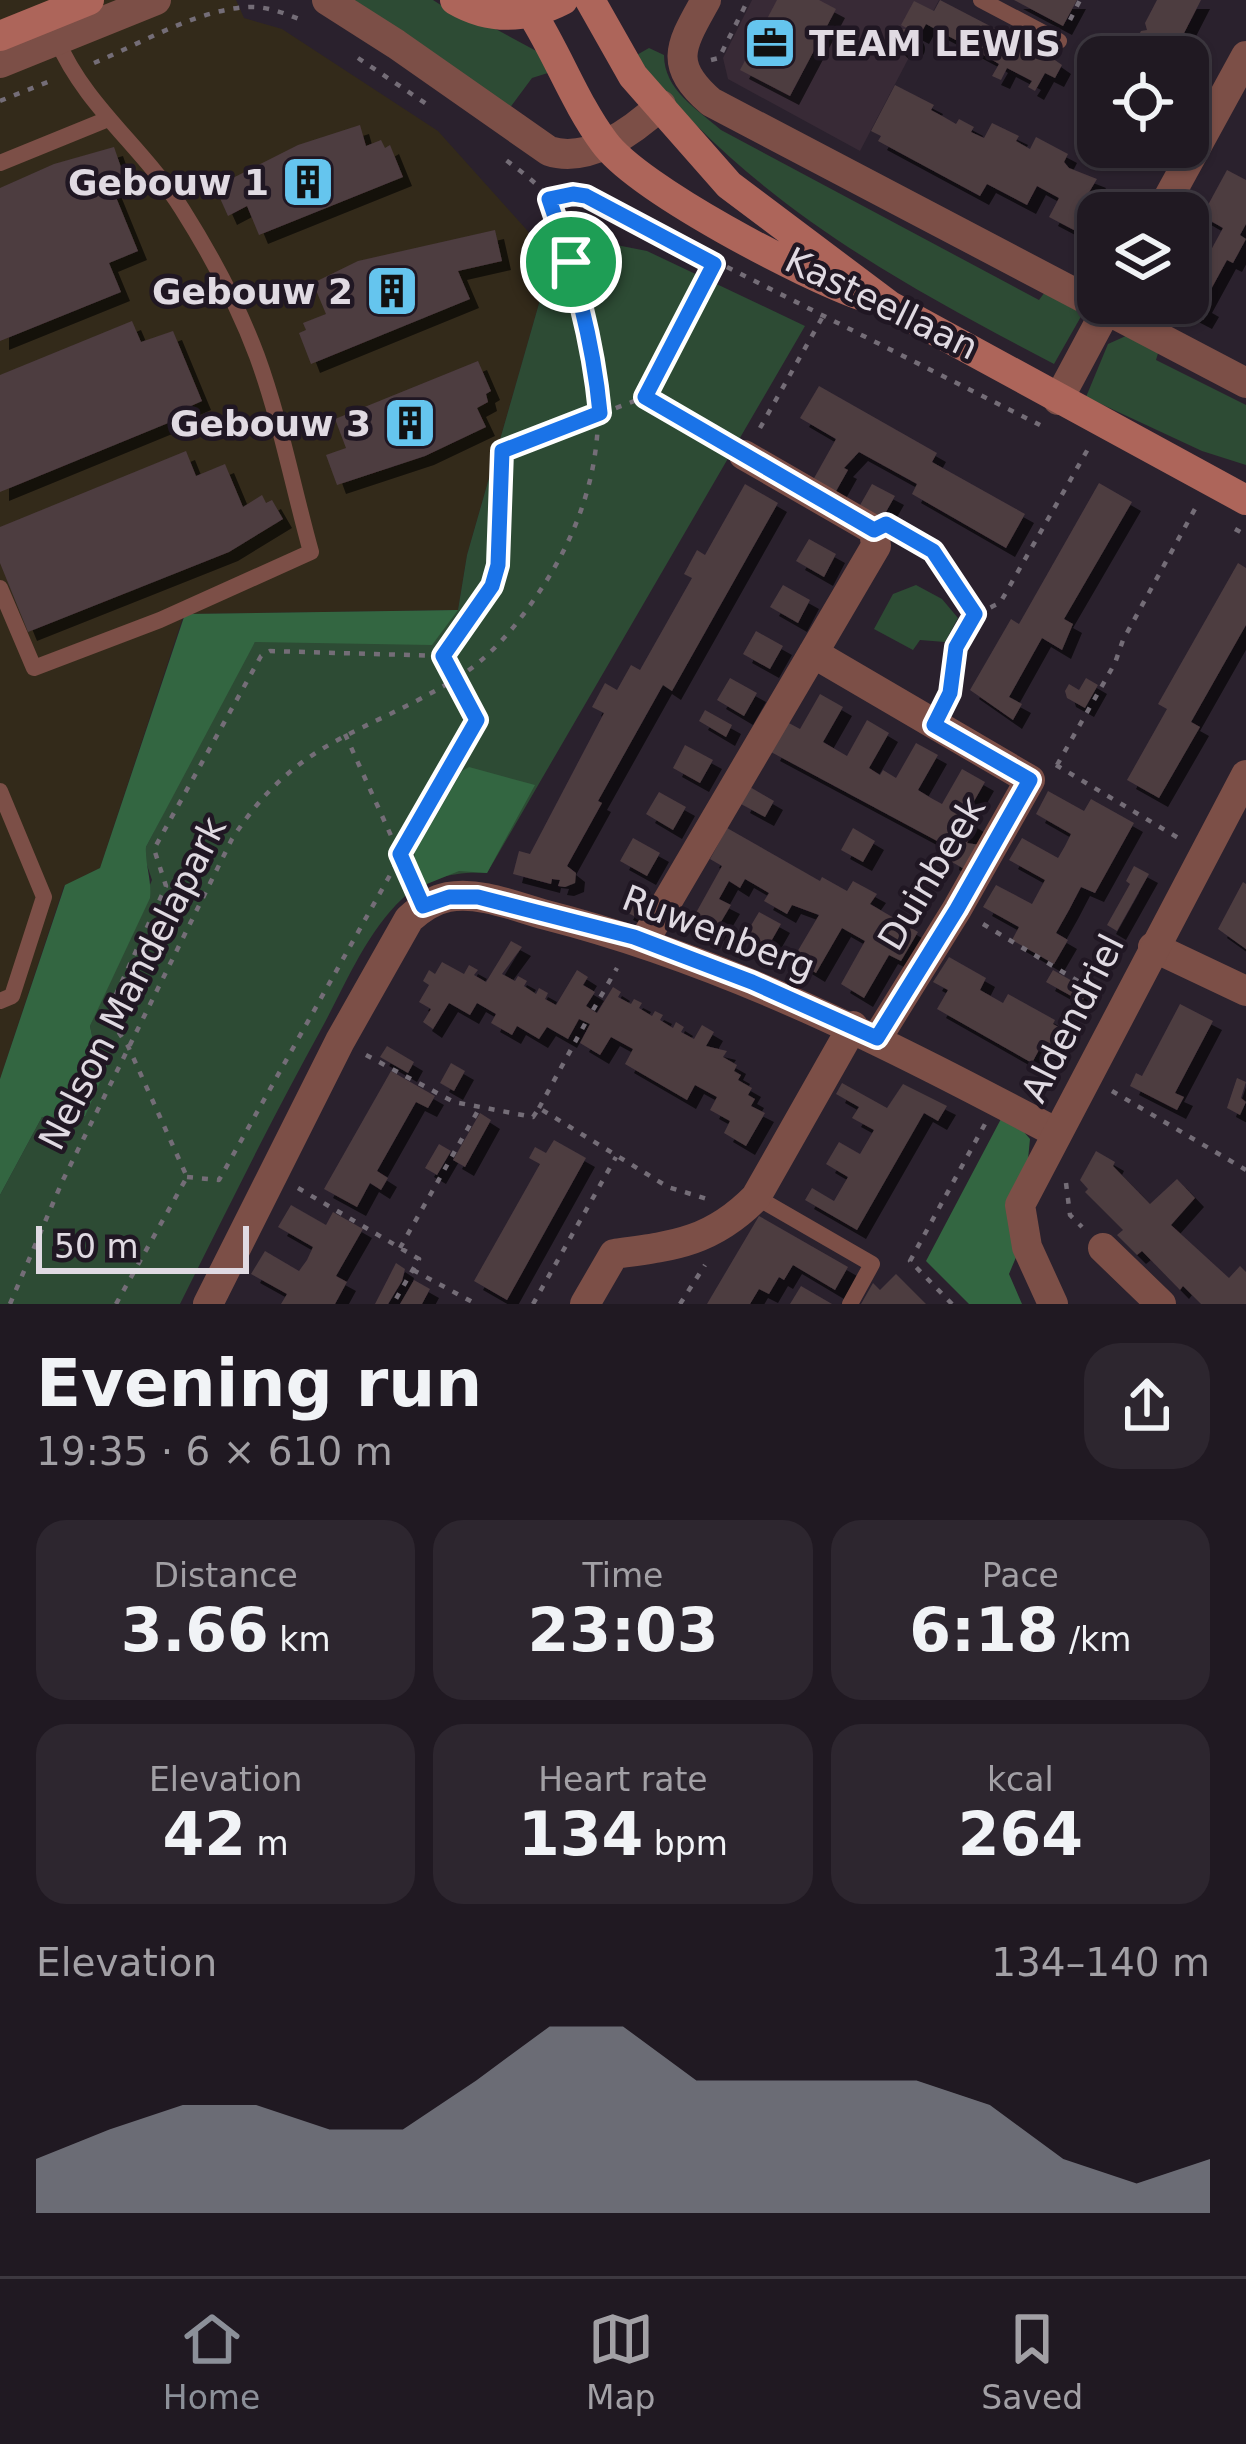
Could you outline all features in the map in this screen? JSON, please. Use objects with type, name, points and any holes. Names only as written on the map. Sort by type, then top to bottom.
[{"type":"main road","points":[[0,36],[89,0]]},
{"type":"main road","points":[[455,0],[486,14],[532,14],[562,0]]},
{"type":"main road","name":"Kasteellaan","points":[[590,0],[633,76],[729,184],[890,306],[1053,414],[1177,460],[1220,468],[1246,479]]},
{"type":"main road","name":"Kasteellaan","points":[[532,14],[605,145],[657,186],[818,280],[890,306]]},
{"type":"main road","name":"Kasteellaan","points":[[1177,460],[1238,513]]},
{"type":"street","points":[[0,63],[156,0]]},
{"type":"street","points":[[706,0],[681,54],[682,70],[711,102],[1077,290]]},
{"type":"street","points":[[317,11],[560,155],[605,145],[661,105]]},
{"type":"street","points":[[1172,192],[1246,56]]},
{"type":"street","points":[[1053,414],[1099,324]]},
{"type":"street","points":[[1141,324],[1246,382]]},
{"type":"street","points":[[639,939],[877,546],[874,530],[744,455]]},
{"type":"street","name":"Duinbeek","points":[[750,1203],[865,1032],[957,909],[1044,772],[934,725],[812,653]]},
{"type":"street","name":"Aldendriel","points":[[1053,1304],[1027,1246],[1020,1205],[1246,775]]},
{"type":"street","name":"Ruwenberg","points":[[423,906],[449,897],[478,897],[639,939],[865,1032],[1057,1132]]},
{"type":"street","points":[[208,1304],[340,1041],[409,919],[423,906]]},
{"type":"street","points":[[1153,946],[1246,991]]},
{"type":"street","points":[[585,1304],[614,1254],[692,1242],[750,1203]]},
{"type":"street","points":[[1103,1248],[1161,1304]]},
{"type":"lane","points":[[981,0],[1059,41]]},
{"type":"lane","points":[[0,588],[34,668],[160,620],[311,551],[257,357],[219,271],[145,157],[70,73],[57,40]]},
{"type":"lane","points":[[0,164],[108,119]]},
{"type":"lane","points":[[0,790],[44,897],[12,996],[0,1001]]},
{"type":"lane","points":[[750,1203],[872,1264],[850,1304]]},
{"type":"path","points":[[682,70],[719,58],[748,0]]},
{"type":"path","points":[[0,101],[213,13],[250,7],[317,11]]},
{"type":"path","points":[[358,57],[441,114]]},
{"type":"path","points":[[490,148],[549,199]]},
{"type":"path","name":"Kasteellaan","points":[[549,199],[586,196],[823,318],[1053,414]]},
{"type":"path","name":"Nelson Mandelapark","points":[[10,1304],[128,1046],[232,839],[254,805],[283,775],[345,734],[456,679],[518,622],[562,560],[584,510],[600,413],[595,355],[549,199]]},
{"type":"path","points":[[443,656],[492,586],[498,565],[502,451],[645,397],[714,264]]},
{"type":"path","points":[[645,397],[744,455],[823,318]]},
{"type":"path","points":[[934,725],[950,693],[956,647],[975,614],[1000,603],[1088,449]]},
{"type":"path","points":[[1204,853],[1044,772],[1115,663],[1196,507],[1212,516]]},
{"type":"path","points":[[1238,513],[1246,535]]},
{"type":"path","points":[[874,530],[886,524],[933,551],[975,614]]},
{"type":"path","points":[[187,1178],[128,1046],[111,1021],[113,1001],[166,886],[154,849],[261,656],[270,652],[443,656]]},
{"type":"path","points":[[187,1178],[219,1180],[477,720],[443,656]]},
{"type":"path","points":[[345,734],[423,906]]},
{"type":"path","points":[[957,909],[1122,1008]]},
{"type":"path","points":[[593,1010],[639,939]]},
{"type":"path","points":[[340,1041],[454,1102],[533,1118],[586,1022]]},
{"type":"path","points":[[1086,1076],[1246,1170]]},
{"type":"path","points":[[952,1304],[910,1261],[997,1101]]},
{"type":"path","points":[[400,1248],[481,1108]]},
{"type":"path","points":[[538,1108],[668,1187],[750,1203]]},
{"type":"path","points":[[533,1304],[616,1157]]},
{"type":"path","points":[[1039,1166],[1065,1178],[1070,1215],[1103,1248]]},
{"type":"path","points":[[271,1173],[419,1259],[393,1304]]},
{"type":"path","points":[[116,1304],[187,1178]]},
{"type":"path","points":[[413,1270],[476,1304]]},
{"type":"shaded area","points":[[0,0],[236,0],[244,18],[282,29],[438,131],[552,258],[467,555],[458,610],[184,614],[100,868],[64,886],[0,1079]]},
{"type":"shaded area","points":[[752,0],[939,0],[860,151],[728,79],[723,58]]},
{"type":"green space","points":[[354,0],[433,0],[464,20],[492,27],[540,53],[551,72],[532,78],[509,109]]},
{"type":"green space","points":[[649,48],[664,55],[676,89],[721,130],[1039,300],[1045,292],[1077,310],[1077,324],[1054,364],[911,286],[820,228],[735,162],[679,109],[635,56]]},
{"type":"green space","points":[[586,239],[647,251],[805,326],[487,873],[453,875],[421,885],[402,899],[368,942],[180,1304],[0,1304],[0,1195],[42,1117],[98,1084],[109,1063],[94,1045],[90,1026],[152,880],[146,847],[243,659],[255,642],[458,610],[467,555],[552,258]]},
{"type":"green space","points":[[1128,335],[1159,350],[1156,360],[1246,405],[1246,465],[1202,451],[1086,397],[1108,344]]},
{"type":"green space","points":[[916,585],[942,599],[958,618],[945,642],[920,640],[913,650],[874,629],[893,594]]},
{"type":"green space","points":[[458,610],[432,645],[255,642],[146,847],[150,898],[90,1026],[94,1045],[109,1062],[85,1116],[42,1117],[0,1195],[0,1079],[65,885],[100,868],[185,614]]},
{"type":"green space","points":[[469,767],[535,785],[487,873],[459,871],[422,886],[415,852],[462,771]]},
{"type":"green space","points":[[1002,1117],[1030,1139],[1019,1250],[1009,1274],[1022,1304],[969,1304],[926,1261]]},
{"type":"building","points":[[777,0],[819,0],[836,9],[790,96],[740,70]]},
{"type":"building","points":[[940,0],[1052,58],[1062,65],[1055,78],[1045,73],[1035,91],[1028,87],[1032,81],[1007,68],[1001,80],[992,76],[999,64],[989,58],[926,24],[920,35],[901,25],[914,1],[934,11]]},
{"type":"building","points":[[1014,0],[1077,0],[1063,26]]},
{"type":"building","points":[[1157,0],[1201,0],[1183,36],[1138,36],[1147,30],[1145,23]]},
{"type":"building","points":[[905,29],[916,40],[905,51],[894,40]]},
{"type":"building","points":[[895,85],[934,105],[931,110],[956,124],[959,119],[974,127],[971,132],[984,138],[992,123],[1019,136],[1016,141],[1030,149],[1036,137],[1068,154],[1064,162],[1069,168],[1097,179],[1089,192],[1077,192],[1077,232],[1049,217],[1059,198],[1037,186],[1027,205],[987,184],[980,196],[878,141],[881,136],[871,131]]},
{"type":"building","name":"Gebouw 1","points":[[360,125],[366,146],[381,140],[385,148],[390,145],[403,177],[259,235],[247,206],[228,216],[215,187],[298,145]]},
{"type":"building","points":[[114,147],[124,176],[109,180],[138,251],[109,263],[121,292],[0,341],[0,188],[54,164]]},
{"type":"building","points":[[1227,170],[1246,180],[1246,224],[1240,235],[1246,239],[1233,263],[1227,260],[1209,293],[1209,249],[1223,228],[1209,220],[1209,203]]},
{"type":"building","name":"Gebouw 2","points":[[495,230],[502,261],[458,271],[470,299],[311,364],[299,333],[306,330],[303,323],[326,314],[313,283],[358,261]]},
{"type":"building","points":[[132,321],[141,342],[173,331],[202,401],[171,415],[173,421],[0,492],[0,375]]},
{"type":"building","name":"Gebouw 3","points":[[478,361],[491,391],[486,394],[488,402],[477,408],[486,427],[425,456],[337,485],[326,455],[346,448],[335,419]]},
{"type":"building","points":[[819,386],[937,453],[932,462],[1025,514],[1006,548],[912,494],[917,484],[859,452],[844,468],[848,470],[835,493],[813,480],[836,439],[800,418]]},
{"type":"building","points":[[186,451],[196,476],[225,464],[243,507],[262,495],[266,503],[272,500],[283,519],[229,552],[28,632],[0,563],[0,527]]},
{"type":"building","points":[[1099,483],[1132,502],[1064,619],[1073,624],[1062,650],[1042,638],[1009,697],[1022,704],[1013,720],[970,690],[1011,619],[1019,624]]},
{"type":"building","points":[[745,484],[778,503],[672,691],[663,685],[598,801],[602,803],[567,866],[576,873],[575,883],[558,886],[560,880],[552,879],[551,884],[513,874],[519,851],[530,854],[604,713],[592,707],[605,683],[617,690],[631,665],[640,670],[692,578],[684,574],[697,550],[705,555]]},
{"type":"building","points":[[872,484],[895,496],[882,519],[859,507]]},
{"type":"building","points":[[809,539],[836,554],[824,577],[796,561]]},
{"type":"building","points":[[1238,563],[1246,568],[1246,625],[1191,722],[1200,727],[1159,798],[1127,780],[1167,709],[1158,704]]},
{"type":"building","points":[[783,585],[810,600],[798,623],[770,607]]},
{"type":"building","points":[[756,631],[783,646],[770,669],[743,654]]},
{"type":"building","points":[[730,678],[757,693],[744,716],[717,700]]},
{"type":"building","points":[[1086,678],[1098,685],[1085,708],[1067,698],[1065,691],[1069,684],[1079,690]]},
{"type":"building","points":[[820,694],[843,707],[823,742],[847,756],[867,720],[889,733],[869,768],[880,775],[883,770],[896,778],[916,743],[938,755],[918,790],[931,798],[942,804],[962,769],[985,782],[965,817],[978,825],[967,843],[980,845],[966,870],[950,861],[952,849],[771,752],[787,722],[800,729]]},
{"type":"building","points":[[705,710],[732,725],[726,737],[699,721]]},
{"type":"building","points":[[685,745],[713,760],[700,783],[673,768]]},
{"type":"building","points":[[750,787],[774,801],[765,817],[741,804]]},
{"type":"building","points":[[1048,791],[1084,811],[1091,799],[1134,823],[1095,893],[1081,887],[1056,933],[1068,940],[1054,964],[1012,940],[1019,927],[983,907],[996,885],[1032,904],[1045,880],[1009,860],[1022,838],[1058,858],[1065,846],[1071,834],[1036,814]]},
{"type":"building","points":[[659,792],[686,807],[673,830],[646,814]]},
{"type":"building","points":[[727,828],[820,881],[822,877],[847,891],[853,881],[877,894],[870,904],[918,932],[901,961],[889,955],[864,998],[841,984],[865,941],[842,928],[816,973],[793,959],[819,915],[792,905],[787,914],[764,901],[769,893],[745,879],[740,888],[729,881],[719,899],[731,905],[715,932],[692,920],[722,866],[710,859]]},
{"type":"building","points":[[853,828],[875,841],[863,862],[841,850]]},
{"type":"building","points":[[633,838],[660,853],[647,876],[620,861]]},
{"type":"building","points":[[1134,866],[1149,874],[1117,931],[1107,925],[1130,884],[1126,881]]},
{"type":"building","points":[[1243,882],[1246,884],[1246,949],[1218,929]]},
{"type":"building","points":[[638,887],[651,894],[638,918],[624,911]]},
{"type":"building","points":[[759,912],[781,924],[765,952],[743,939]]},
{"type":"building","points":[[511,941],[522,947],[502,974],[527,981],[524,986],[536,994],[539,988],[548,993],[545,999],[556,1005],[577,970],[588,977],[583,985],[595,992],[586,1006],[597,1013],[613,987],[621,992],[618,997],[631,1004],[634,999],[642,1003],[639,1008],[652,1016],[655,1011],[663,1015],[660,1020],[673,1028],[676,1022],[684,1027],[681,1032],[694,1039],[702,1025],[714,1032],[706,1046],[727,1051],[723,1057],[737,1065],[738,1080],[752,1088],[748,1095],[755,1099],[751,1106],[765,1113],[746,1146],[724,1133],[730,1121],[710,1110],[717,1097],[695,1085],[687,1100],[625,1064],[633,1049],[611,1037],[600,1055],[580,1043],[590,1024],[579,1019],[568,1039],[547,1027],[539,1039],[517,1026],[512,1035],[491,1023],[496,1014],[477,1003],[470,1015],[449,1003],[433,1029],[423,1022],[431,1009],[419,1002],[429,985],[423,981],[429,970],[435,974],[442,962],[464,974],[469,965],[486,982]]},
{"type":"building","points":[[949,957],[986,978],[980,990],[1003,1003],[1008,994],[1055,1020],[1053,1024],[1066,1031],[1052,1055],[1040,1048],[1032,1063],[937,1009],[948,990],[933,982]]},
{"type":"building","points":[[1053,970],[1088,990],[1082,1002],[1046,982]]},
{"type":"building","points":[[1180,1004],[1213,1021],[1175,1093],[1184,1097],[1177,1110],[1130,1086],[1136,1073],[1142,1076]]},
{"type":"building","points":[[387,1046],[414,1062],[408,1073],[380,1057]]},
{"type":"building","points":[[451,1063],[465,1071],[454,1091],[440,1083]]},
{"type":"building","points":[[391,1071],[435,1096],[428,1108],[416,1102],[377,1171],[388,1178],[381,1190],[370,1183],[357,1207],[324,1189]]},
{"type":"building","points":[[1237,1078],[1246,1082],[1240,1115],[1227,1108]]},
{"type":"building","points":[[842,1083],[887,1108],[903,1084],[947,1106],[938,1121],[924,1113],[857,1230],[805,1200],[812,1188],[834,1201],[848,1177],[826,1164],[839,1142],[860,1154],[874,1130],[852,1118],[859,1107],[836,1094]]},
{"type":"building","points":[[480,1113],[491,1120],[465,1167],[453,1160]]},
{"type":"building","points":[[554,1140],[586,1158],[507,1300],[474,1281],[540,1164],[529,1158],[535,1147],[546,1153]]},
{"type":"building","points":[[439,1144],[451,1151],[437,1175],[425,1168]]},
{"type":"building","points":[[1096,1151],[1115,1162],[1113,1166],[1150,1204],[1177,1179],[1195,1198],[1171,1225],[1229,1278],[1240,1266],[1246,1272],[1246,1304],[1201,1304],[1117,1235],[1123,1230],[1085,1192],[1088,1189],[1080,1180]]},
{"type":"building","points":[[291,1205],[326,1225],[333,1212],[363,1229],[336,1276],[347,1282],[335,1304],[281,1304],[287,1294],[251,1274],[265,1251],[299,1271],[307,1260],[313,1247],[278,1227]]},
{"type":"building","points":[[759,1216],[848,1267],[835,1290],[793,1265],[769,1294],[759,1289],[750,1304],[707,1304]]},
{"type":"building","points":[[396,1263],[405,1269],[402,1281],[388,1304],[375,1304]]},
{"type":"building","points":[[896,1274],[926,1304],[861,1304],[873,1283],[880,1290]]},
{"type":"building","points":[[414,1280],[430,1289],[422,1304],[400,1304]]},
{"type":"building","points":[[801,1286],[832,1304],[790,1304]]},
{"type":"place","name":"TEAM LEWIS","points":[[770,43]]},
{"type":"place","name":"Gebouw 1","points":[[308,182]]},
{"type":"place","name":"Gebouw 2","points":[[392,291]]},
{"type":"place","name":"Gebouw 3","points":[[410,423]]},
{"type":"route","points":[[573,194],[586,196],[714,264],[645,397],[874,530],[886,524],[933,551],[975,614],[956,647],[950,693],[934,725],[1030,780],[877,1038],[752,982],[634,937],[478,897],[449,897],[423,906],[400,854],[477,720],[443,656],[492,586],[498,565],[502,451],[600,413],[595,355],[571,262],[549,199],[573,194]]}]
